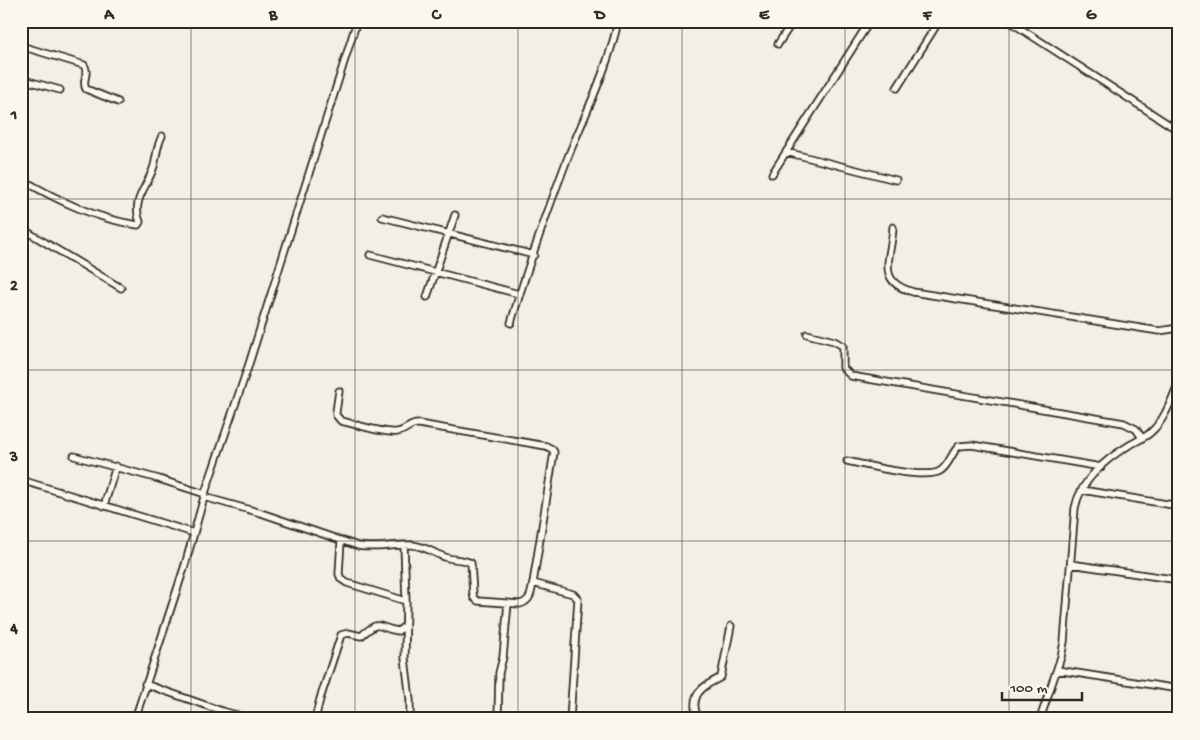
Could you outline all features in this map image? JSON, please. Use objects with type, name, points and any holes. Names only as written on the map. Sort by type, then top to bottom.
[{"type":"street","points":[[135,719],[185,564],[204,495],[291,232],[357,21]]},
{"type":"street","points":[[511,323],[519,294],[569,156],[588,113],[605,66],[618,21]]},
{"type":"street","points":[[778,44],[793,21]]},
{"type":"street","points":[[772,174],[870,21]]},
{"type":"street","points":[[897,88],[939,21]]},
{"type":"street","points":[[1009,21],[1179,131]]},
{"type":"street","points":[[21,46],[84,65],[86,68],[84,84],[86,89],[118,102]]},
{"type":"street","points":[[21,79],[60,90]]},
{"type":"street","points":[[21,179],[66,203],[138,225],[140,222],[137,215],[137,206],[153,169],[156,148],[162,136]]},
{"type":"street","points":[[786,152],[896,180]]},
{"type":"street","points":[[427,297],[455,215]]},
{"type":"street","points":[[382,217],[534,255]]},
{"type":"street","points":[[893,227],[887,269],[889,277],[903,290],[1159,331],[1179,328]]},
{"type":"street","points":[[21,228],[121,288]]},
{"type":"street","points":[[370,255],[519,294]]},
{"type":"street","points":[[807,334],[834,341],[843,346],[843,368],[851,376],[1124,423],[1136,428],[1142,438]]},
{"type":"street","points":[[1040,719],[1057,670],[1064,642],[1075,508],[1082,490],[1101,466],[1156,427],[1179,382]]},
{"type":"street","points":[[74,456],[116,466],[341,541],[368,547],[420,546],[447,558],[469,562],[472,594],[478,601],[520,604],[530,599],[552,473],[554,452],[552,449],[546,446],[420,424],[413,424],[402,431],[390,432],[341,421],[336,415],[339,391]]},
{"type":"street","points":[[847,462],[919,474],[932,474],[942,470],[955,449],[959,446],[972,445],[1101,466]]},
{"type":"street","points":[[104,506],[116,466]]},
{"type":"street","points":[[21,480],[194,533]]},
{"type":"street","points":[[1082,490],[1179,506]]},
{"type":"street","points":[[341,541],[339,574],[341,579],[347,583],[406,601]]},
{"type":"street","points":[[404,545],[406,601],[405,658],[410,700],[410,719]]},
{"type":"street","points":[[1071,564],[1179,580]]},
{"type":"street","points":[[533,584],[573,594],[578,599],[570,719]]},
{"type":"street","points":[[498,719],[499,673],[503,657],[508,603]]},
{"type":"street","points":[[315,719],[342,635],[348,633],[361,636],[373,626],[378,625],[394,631],[398,631],[405,626]]},
{"type":"street","points":[[700,719],[695,712],[695,700],[700,690],[721,677],[731,626]]},
{"type":"street","points":[[1057,670],[1179,689]]},
{"type":"street","points":[[145,684],[222,711],[252,719]]}]
